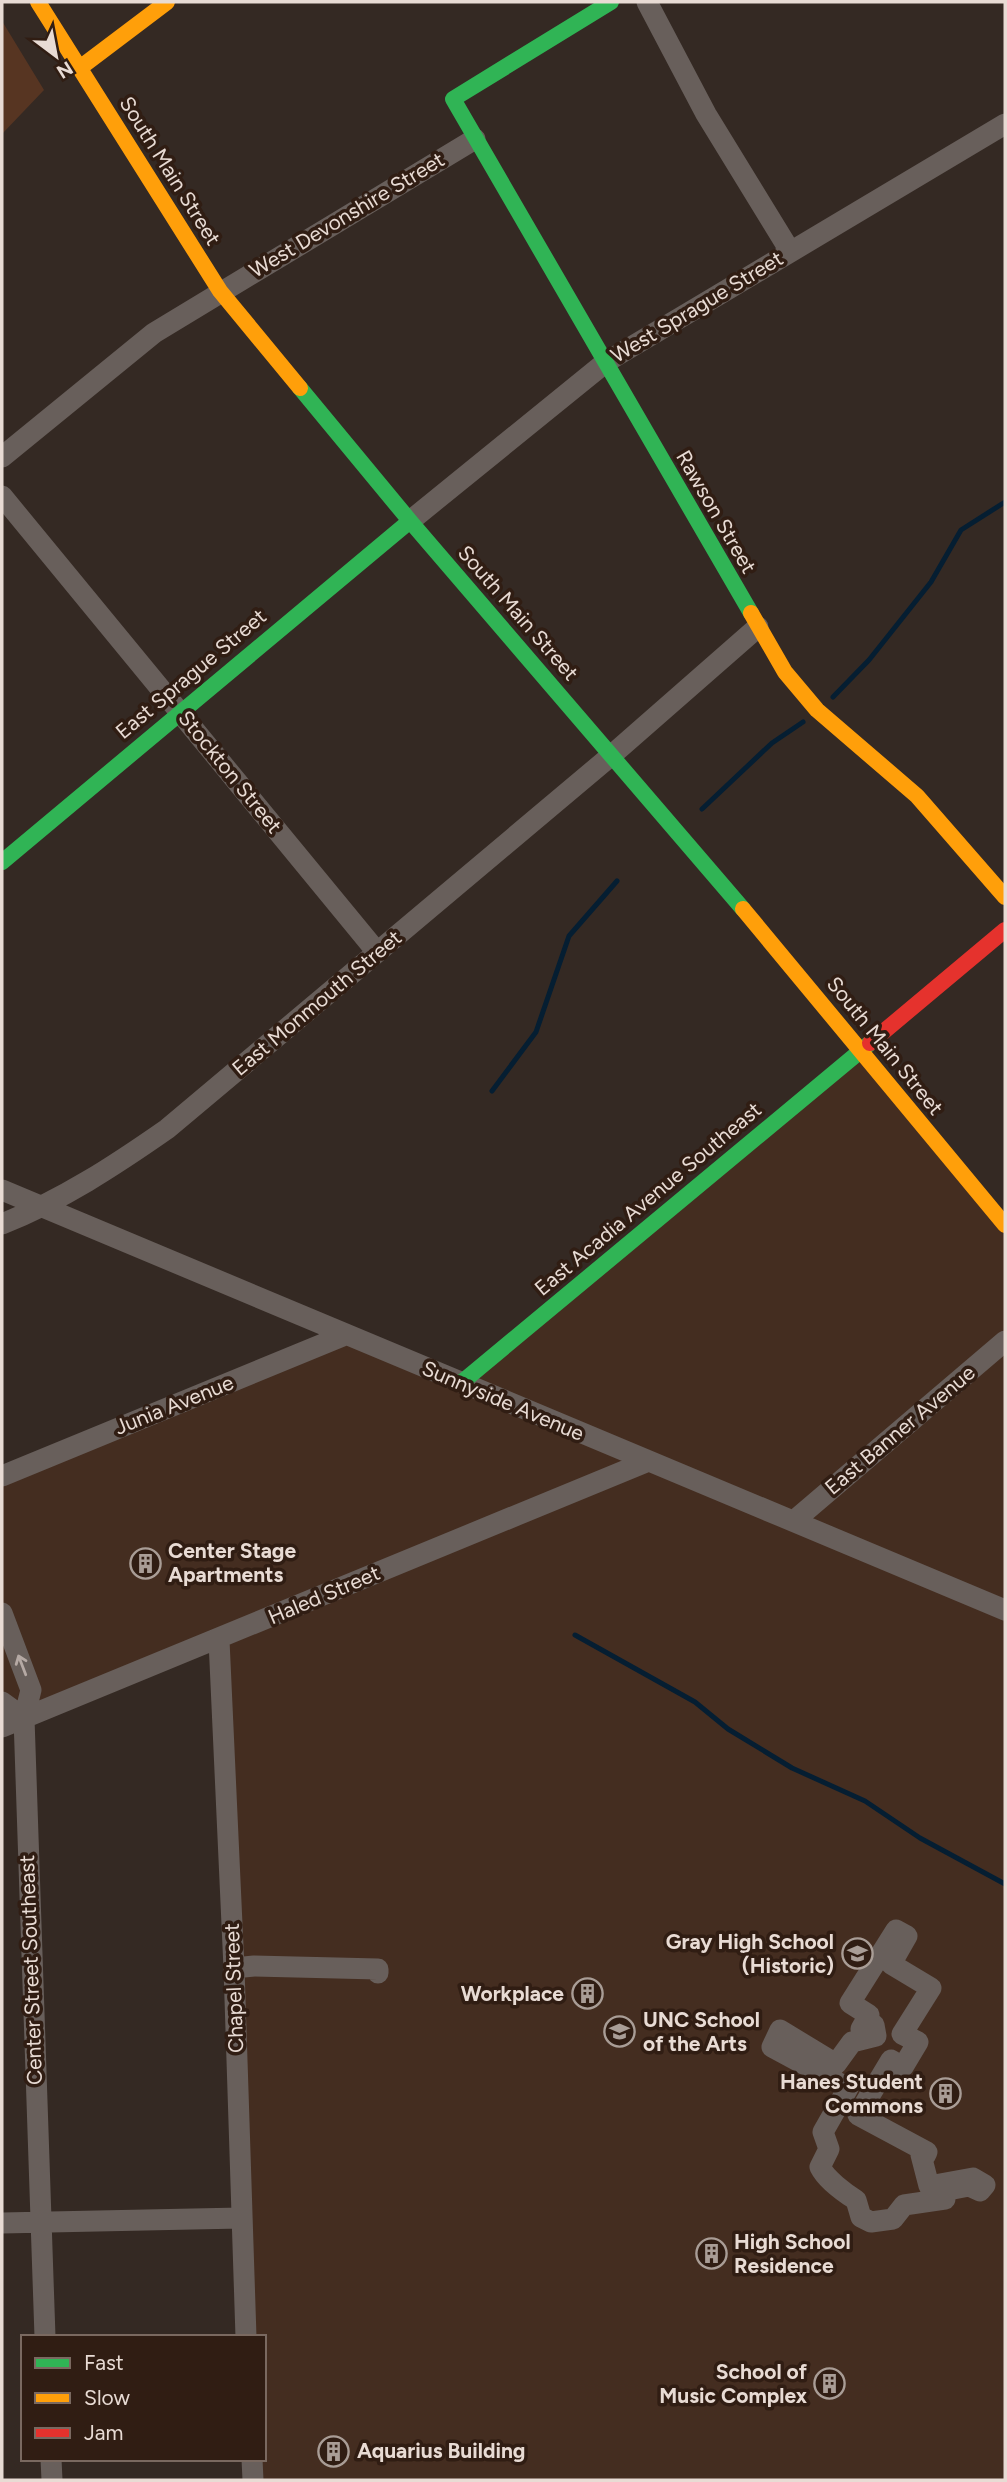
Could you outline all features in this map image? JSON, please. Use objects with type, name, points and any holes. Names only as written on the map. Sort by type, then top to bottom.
[{"type":"main road","name":"South Main Street","points":[[37,2],[81,67],[220,291],[410,521],[613,754],[862,1049],[1005,1225]]},
{"type":"main road","points":[[81,67],[167,2]]},
{"type":"main road","name":"Rawson Street","points":[[611,2],[453,99],[785,672],[817,709],[917,796],[1005,897]]},
{"type":"main road","name":"East Sprague Street","points":[[2,862],[179,710],[410,521]]},
{"type":"main road","name":"East Acadia Avenue Southeast","points":[[461,1383],[1005,930]]},
{"type":"street","points":[[647,2],[706,114],[790,251]]},
{"type":"street","name":"West Sprague Street","points":[[410,521],[606,362],[1005,124]]},
{"type":"street","name":"West Devonshire Street","points":[[2,457],[154,333],[475,139]]},
{"type":"street","name":"Stockton Street","points":[[2,496],[377,952]]},
{"type":"street","name":"East Monmouth Street","points":[[2,1224],[41,1208],[105,1172],[167,1129],[613,754],[758,627]]},
{"type":"street","name":"Sunnyside Avenue","points":[[2,1190],[646,1462],[795,1520],[1005,1609]]},
{"type":"street","name":"Junia Avenue","points":[[2,1476],[345,1335]]},
{"type":"street","name":"East Banner Avenue","points":[[795,1520],[1005,1341]]},
{"type":"street","name":"Haled Street","points":[[2,1727],[219,1640],[646,1462]]},
{"type":"street","name":"Center Street Southeast","points":[[2,1613],[31,1690],[24,1718],[45,2335]]},
{"type":"street","name":"Chapel Street","points":[[219,1640],[234,1968],[246,2335]]},
{"type":"street","points":[[2,1702],[24,1718]]},
{"type":"street","points":[[896,1930],[908,1936],[891,1964],[931,1988],[902,2034],[918,2042],[903,2067],[891,2060],[858,2115],[927,2152],[926,2156],[921,2155],[929,2186],[973,2178],[985,2185],[980,2192],[969,2186],[943,2191],[944,2199],[904,2205],[893,2219],[865,2221],[856,2200],[841,2192],[836,2182],[827,2177],[820,2167],[830,2149],[823,2132],[848,2088],[772,2047],[780,2030],[836,2064],[852,2042],[876,2036],[874,2025],[861,2029],[869,2015],[850,2003],[896,1930]]},
{"type":"street","points":[[234,1968],[343,1966],[378,1969],[379,1973]]},
{"type":"street","points":[[2,2223],[241,2217]]},
{"type":"street","points":[[51,2461],[52,2480]]},
{"type":"street","points":[[252,2461],[253,2480]]},
{"type":"shaded area","points":[[2,21],[44,90],[2,134]]},
{"type":"shaded area","name":"UNC School of the Arts","points":[[862,1050],[1005,1222],[1005,2480],[253,2480],[252,2461],[266,2461],[266,2335],[247,2335],[219,1641],[2,1727],[2,1476],[345,1335],[461,1383]]},
{"type":"waterway","points":[[833,697],[869,660],[931,582],[961,530],[1005,502]]},
{"type":"waterway","points":[[702,809],[772,743],[803,722]]},
{"type":"waterway","points":[[492,1091],[536,1032],[569,936],[617,881]]},
{"type":"waterway","points":[[575,1635],[695,1702],[728,1729],[792,1768],[865,1801],[920,1838],[1005,1884]]},
{"type":"traffic: fast","points":[[611,2],[453,99],[751,613]]},
{"type":"traffic: fast","points":[[300,388],[410,521],[743,909]]},
{"type":"traffic: fast","points":[[2,862],[410,521]]},
{"type":"traffic: fast","points":[[461,1383],[870,1043]]},
{"type":"traffic: slow","points":[[38,2],[220,291],[300,388]]},
{"type":"traffic: slow","points":[[81,67],[167,2]]},
{"type":"traffic: slow","points":[[751,613],[785,672],[817,710],[917,796],[1005,897]]},
{"type":"traffic: slow","points":[[743,909],[1005,1225]]},
{"type":"traffic: jam","points":[[870,1043],[1005,930]]},
{"type":"place","name":"Center Stage Apartments","points":[[145,1563]]},
{"type":"place","name":"Gray High School (Historic)","points":[[857,1954]]},
{"type":"place","name":"Workplace","points":[[587,1994]]},
{"type":"place","name":"UNC School of the Arts","points":[[620,2032]]},
{"type":"place","name":"Hanes Student Commons","points":[[946,2094]]},
{"type":"place","name":"High School Residence","points":[[711,2254]]},
{"type":"place","name":"School of Music Complex","points":[[830,2384]]},
{"type":"place","name":"Aquarius Building","points":[[334,2451]]}]
